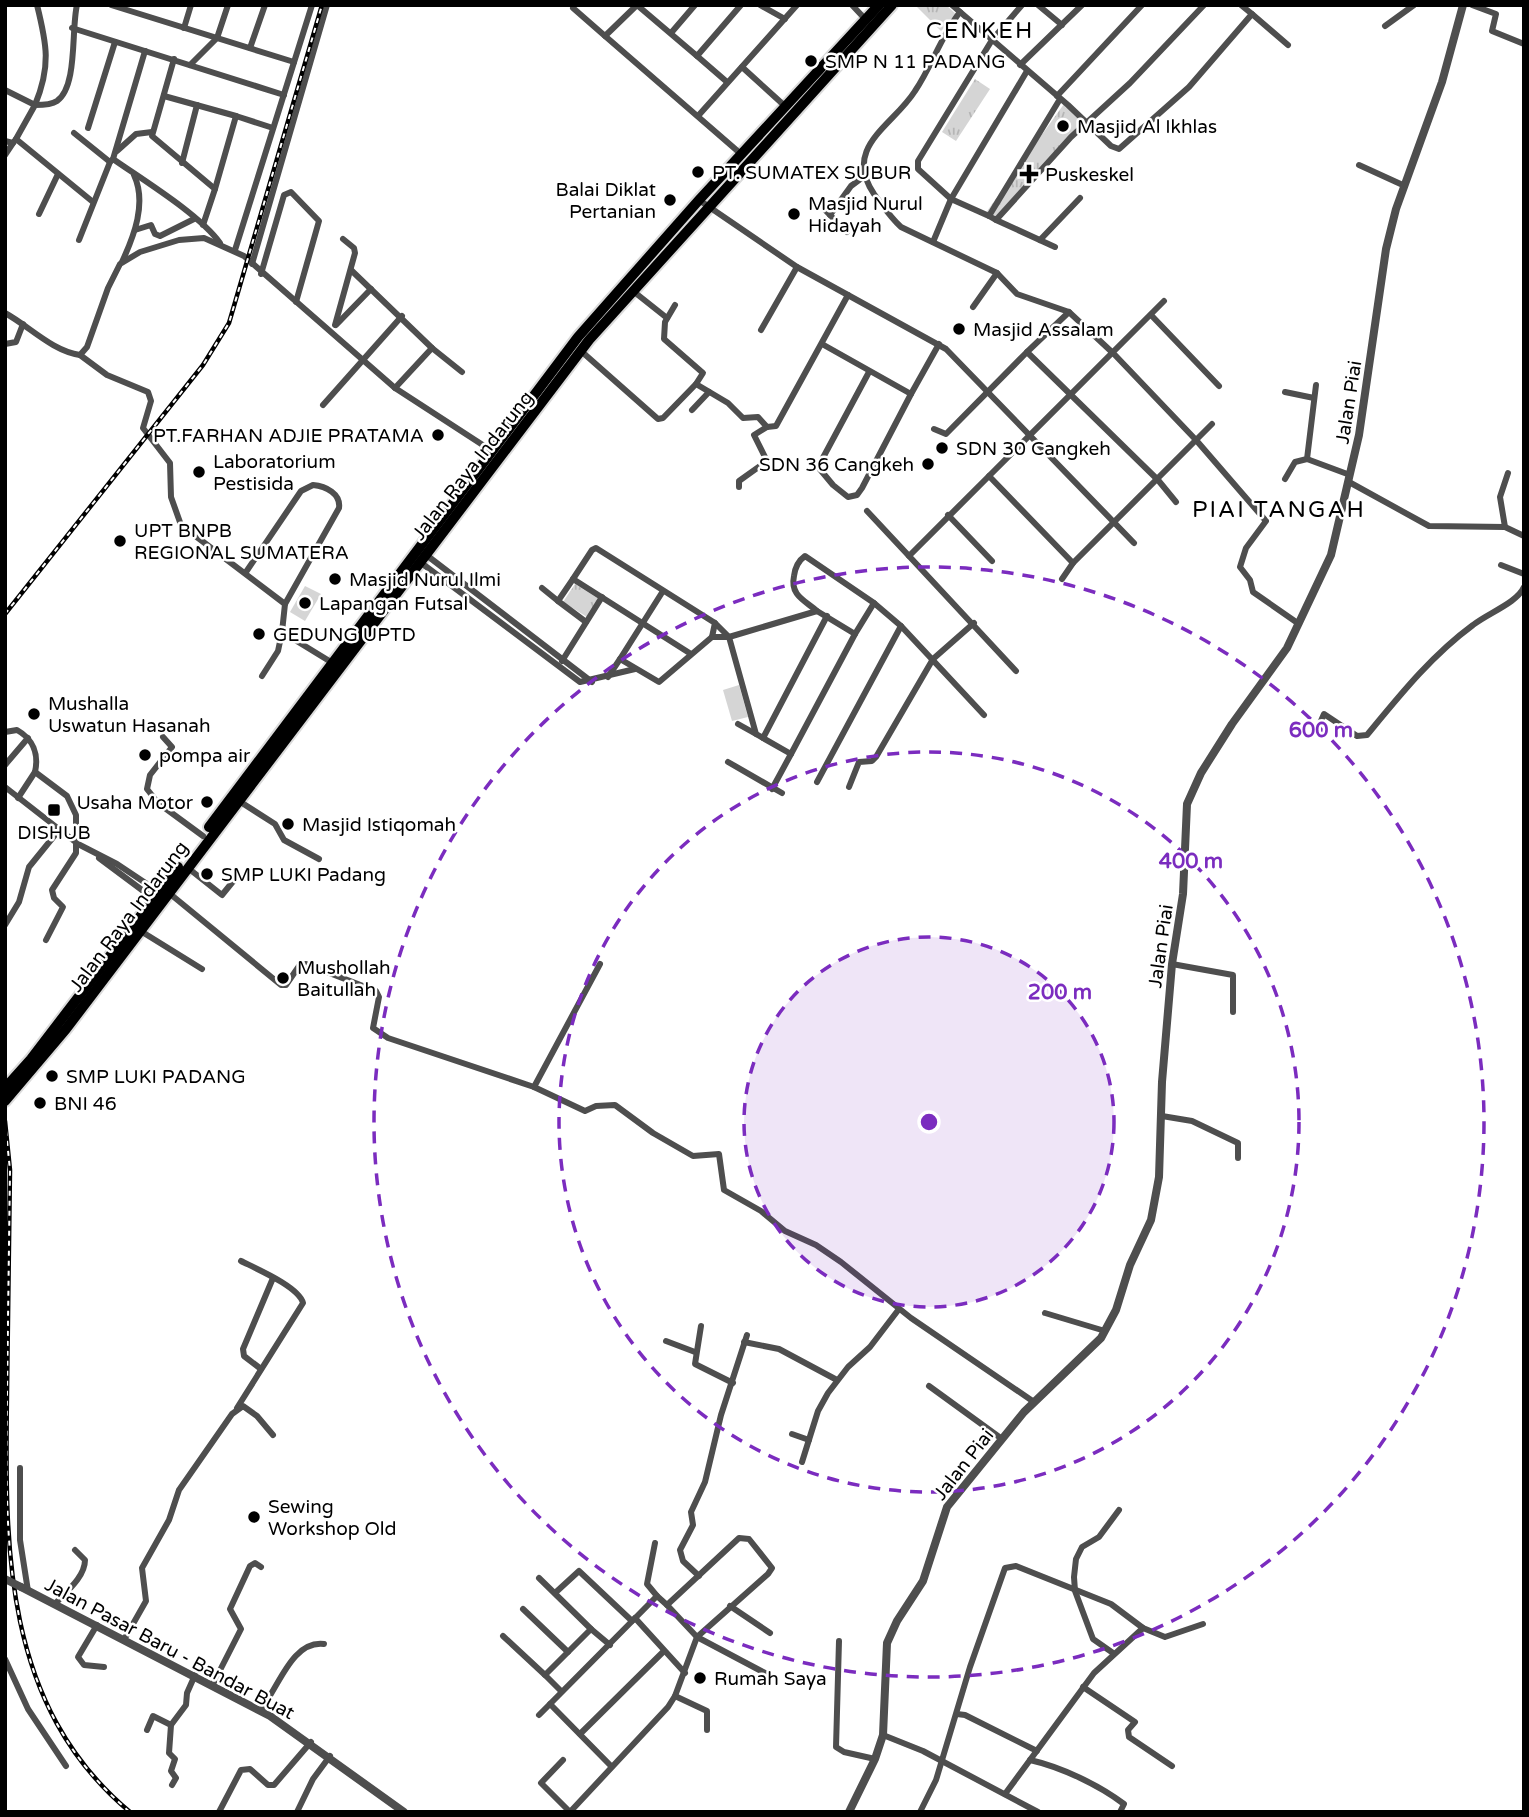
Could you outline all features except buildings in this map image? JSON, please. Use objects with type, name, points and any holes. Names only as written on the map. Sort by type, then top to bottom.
[{"type":"highway","name":"Jalan Raya Indarung","points":[[328,674],[331,662],[578,337],[870,23],[879,5]]},
{"type":"highway","name":"Jalan Raya Indarung","points":[[724,181],[741,154],[870,23],[892,5]]},
{"type":"highway","name":"Jalan Raya Indarung","points":[[83,997],[139,930],[161,895],[186,867],[328,674],[422,558],[581,351],[704,203]]},
{"type":"highway","name":"Jalan Raya Indarung","points":[[8,1092],[161,895],[203,836],[233,804]]},
{"type":"street","points":[[5,155],[35,105],[45,78],[48,56],[46,33],[37,5]]},
{"type":"street","points":[[5,90],[35,105],[55,102],[62,94],[73,57],[72,28],[77,5]]},
{"type":"street","points":[[111,5],[295,62]]},
{"type":"street","points":[[184,28],[191,5]]},
{"type":"street","points":[[190,65],[217,38],[228,5]]},
{"type":"street","points":[[250,48],[265,5]]},
{"type":"street","points":[[235,250],[312,5]]},
{"type":"street","points":[[252,264],[327,5]]},
{"type":"street","points":[[605,36],[637,5],[727,82]]},
{"type":"street","points":[[671,33],[695,5]]},
{"type":"street","points":[[697,56],[741,5]]},
{"type":"street","points":[[760,5],[785,19]]},
{"type":"street","points":[[698,116],[797,5]]},
{"type":"street","points":[[852,5],[870,23]]},
{"type":"street","points":[[953,5],[1115,149],[1125,147],[1189,87],[1252,14]]},
{"type":"street","points":[[1022,5],[992,40],[918,161],[922,175],[951,199],[1055,247]]},
{"type":"street","points":[[1038,5],[1062,25]]},
{"type":"street","points":[[1020,65],[1082,5]]},
{"type":"street","points":[[992,218],[1059,98],[1142,5]]},
{"type":"street","points":[[992,218],[1086,122],[1130,83],[1204,5]]},
{"type":"street","points":[[1241,5],[1288,45]]},
{"type":"street","points":[[1385,26],[1414,5]]},
{"type":"street","name":"Jalan Piai","points":[[849,1812],[875,1759],[883,1735],[885,1656],[891,1630],[919,1592],[947,1507],[1034,1402],[1093,1348],[1105,1331],[1154,1207],[1172,964],[1181,916],[1186,815],[1191,793],[1232,724],[1279,660],[1327,566],[1350,478],[1364,405],[1385,249],[1442,82],[1463,5]]},
{"type":"street","points":[[1472,5],[1496,14],[1492,32],[1524,44]]},
{"type":"street","points":[[574,6],[741,154]]},
{"type":"street","points":[[830,215],[851,186],[863,177],[872,140],[914,94],[929,71],[948,28],[960,12]]},
{"type":"street","points":[[72,28],[284,95]]},
{"type":"street","points":[[88,128],[115,42]]},
{"type":"street","points":[[117,151],[120,130],[145,51]]},
{"type":"street","points":[[174,60],[152,139],[215,189]]},
{"type":"street","points":[[742,67],[786,107]]},
{"type":"street","points":[[933,242],[951,199],[1027,71]]},
{"type":"street","points":[[164,96],[273,128]]},
{"type":"street","points":[[182,163],[197,105]]},
{"type":"street","points":[[203,225],[236,116]]},
{"type":"street","points":[[79,240],[117,151],[136,134],[152,132]]},
{"type":"street","points":[[74,133],[203,225],[221,244]]},
{"type":"street","points":[[5,141],[15,141],[93,202]]},
{"type":"street","points":[[1359,165],[1405,186]]},
{"type":"street","points":[[80,355],[87,347],[135,230],[138,185],[133,173]]},
{"type":"street","points":[[39,214],[58,174]]},
{"type":"street","points":[[863,177],[896,222],[997,273],[1017,294],[1069,312],[1114,354],[1196,440],[1266,521],[1246,548],[1240,567],[1250,580],[1252,591],[1282,615],[1299,624]]},
{"type":"street","points":[[261,274],[284,195],[291,192],[319,221],[296,302]]},
{"type":"street","points":[[1040,240],[1080,198]]},
{"type":"street","points":[[704,203],[797,267],[939,344],[1031,434],[1134,543]]},
{"type":"street","points":[[823,208],[847,232]]},
{"type":"street","points":[[135,230],[151,225],[155,234],[160,236],[194,219]]},
{"type":"street","points":[[120,264],[140,252],[179,240],[198,238],[235,250],[296,302],[333,328],[362,362],[395,388],[492,451]]},
{"type":"street","points":[[333,328],[355,250],[343,239]]},
{"type":"street","points":[[761,330],[797,267]]},
{"type":"street","points":[[351,270],[402,316],[432,348],[462,372]]},
{"type":"street","points":[[973,307],[997,273]]},
{"type":"street","points":[[333,328],[371,289]]},
{"type":"street","points":[[633,291],[667,317]]},
{"type":"street","points":[[740,487],[739,481],[768,461],[754,435],[768,427],[776,426],[848,295]]},
{"type":"street","points":[[909,556],[1114,354],[1164,301]]},
{"type":"street","points":[[581,351],[660,419],[696,384],[703,373],[664,340],[667,317],[675,305]]},
{"type":"street","points":[[934,429],[946,434],[1069,312]]},
{"type":"street","points":[[5,313],[71,354],[80,355],[107,375],[148,393],[150,401],[142,428],[170,463],[171,497],[181,525],[285,604]]},
{"type":"street","points":[[1152,315],[1219,386]]},
{"type":"street","points":[[323,405],[402,316]]},
{"type":"street","points":[[5,344],[16,342],[23,324]]},
{"type":"street","points":[[821,344],[911,394]]},
{"type":"street","points":[[869,372],[818,467],[833,485],[848,497],[857,495],[862,488],[939,344]]},
{"type":"street","points":[[395,388],[432,348]]},
{"type":"street","points":[[1027,352],[1158,480],[1177,502]]},
{"type":"street","points":[[696,384],[728,403],[743,418],[757,417],[768,427]]},
{"type":"street","points":[[1307,458],[1316,385]]},
{"type":"street","points":[[692,410],[709,392]]},
{"type":"street","points":[[1285,392],[1314,398]]},
{"type":"street","points":[[1062,579],[1073,564],[1212,424]]},
{"type":"street","points":[[1285,479],[1295,461],[1307,458],[1350,478],[1429,526],[1504,527],[1524,536]]},
{"type":"street","points":[[1504,527],[1501,493],[1508,473]]},
{"type":"street","points":[[989,477],[1073,564]]},
{"type":"street","points":[[246,572],[301,491],[313,485],[330,490],[338,498],[339,508],[285,604],[278,651],[262,676]]},
{"type":"street","points":[[867,511],[1016,671]]},
{"type":"street","points":[[948,516],[992,561]]},
{"type":"street","points":[[558,601],[596,548],[715,623],[729,637],[756,734]]},
{"type":"street","points":[[855,634],[795,594],[792,587],[795,570],[805,556],[874,603],[901,626],[984,715]]},
{"type":"street","points":[[422,558],[561,662],[592,682],[635,669]]},
{"type":"street","points":[[1501,565],[1524,574]]},
{"type":"street","points":[[573,579],[691,654]]},
{"type":"street","points":[[1317,730],[1324,714],[1357,736],[1367,735],[1441,650],[1493,610],[1518,598],[1524,587]]},
{"type":"street","points":[[542,588],[586,622]]},
{"type":"street","points":[[608,677],[663,591]]},
{"type":"street","points":[[561,662],[602,597]]},
{"type":"street","points":[[772,789],[874,603]]},
{"type":"street","points":[[712,637],[729,637],[817,611]]},
{"type":"street","points":[[763,738],[827,616]]},
{"type":"street","points":[[620,659],[659,681],[712,637],[715,623]]},
{"type":"street","points":[[849,787],[857,765],[863,760],[874,760],[933,659],[974,623]]},
{"type":"street","points":[[817,782],[901,626]]},
{"type":"street","points":[[282,632],[331,662]]},
{"type":"street","points":[[738,724],[791,754]]},
{"type":"street","points":[[5,732],[17,730],[28,738],[37,757],[35,772],[18,798]]},
{"type":"street","points":[[163,737],[172,747],[150,775],[148,789],[158,803],[203,836]]},
{"type":"street","points":[[5,765],[28,738]]},
{"type":"street","points":[[727,762],[782,793]]},
{"type":"street","points":[[35,772],[72,802],[78,844],[72,860],[52,890],[54,898],[64,907],[46,940]]},
{"type":"street","points":[[5,787],[78,844],[161,895],[281,985],[286,985],[299,966],[306,964],[376,991],[379,997],[372,1024],[375,1031],[388,1038],[534,1087],[585,1111],[603,1104],[615,1105],[653,1133],[693,1156],[719,1154],[724,1190],[761,1211],[785,1231],[834,1257],[899,1309],[1034,1402]]},
{"type":"street","points":[[233,804],[275,824],[284,840],[318,859]]},
{"type":"street","points":[[5,925],[19,902],[34,859],[59,830]]},
{"type":"street","points":[[186,867],[222,895],[235,879]]},
{"type":"street","points":[[139,930],[202,969]]},
{"type":"street","points":[[534,1087],[600,964]]},
{"type":"street","points":[[1172,964],[1233,975],[1233,1012]]},
{"type":"street","points":[[1162,1116],[1192,1121],[1217,1135],[1233,1139],[1238,1143],[1238,1157]]},
{"type":"street","points":[[125,1638],[146,1601],[142,1568],[169,1520],[179,1490],[236,1409],[303,1303],[295,1292],[241,1261]]},
{"type":"street","points":[[261,1369],[244,1356],[243,1349],[273,1278]]},
{"type":"street","points":[[802,1462],[818,1411],[837,1380],[866,1351],[899,1309]]},
{"type":"street","points":[[1045,1313],[1105,1331]]},
{"type":"street","points":[[701,1326],[695,1352],[696,1366],[733,1383]]},
{"type":"street","points":[[699,1576],[683,1562],[680,1550],[692,1525],[691,1512],[705,1482],[721,1415],[746,1338],[779,1349],[837,1380]]},
{"type":"street","points":[[666,1341],[695,1352]]},
{"type":"street","points":[[929,1387],[1002,1439]]},
{"type":"street","points":[[236,1409],[248,1409],[273,1435]]},
{"type":"street","points":[[792,1434],[809,1440]]},
{"type":"street","points":[[20,1468],[20,1540],[25,1589]]},
{"type":"street","points":[[1113,1653],[1093,1639],[1074,1591],[1078,1553],[1083,1545],[1099,1536],[1119,1510]]},
{"type":"street","points":[[563,1760],[541,1783],[570,1812],[676,1696],[697,1637],[771,1570],[770,1562],[761,1551],[742,1537],[667,1605]]},
{"type":"street","points":[[655,1544],[647,1584],[657,1596],[697,1637],[765,1673]]},
{"type":"street","points":[[55,1604],[72,1586],[85,1566],[85,1560],[75,1550]]},
{"type":"street","points":[[213,1684],[240,1629],[230,1609],[250,1566],[255,1563],[261,1567]]},
{"type":"street","points":[[920,1812],[942,1762],[1005,1568],[1016,1566],[1111,1604],[1143,1628],[1167,1637],[1203,1624]]},
{"type":"street","points":[[555,1593],[579,1571],[633,1619],[685,1673]]},
{"type":"street","points":[[539,1578],[610,1645]]},
{"type":"street","name":"Jalan Pasar Baru - Bandar Buat","points":[[5,1579],[125,1638],[260,1710],[311,1742],[404,1812]]},
{"type":"street","points":[[539,1716],[657,1596]]},
{"type":"street","points":[[730,1606],[770,1633]]},
{"type":"street","points":[[523,1609],[568,1652]]},
{"type":"street","points":[[97,1625],[78,1657],[84,1665],[104,1667]]},
{"type":"street","points":[[1005,1794],[1083,1687],[1113,1653],[1143,1628]]},
{"type":"street","points":[[545,1675],[591,1629]]},
{"type":"street","points":[[503,1636],[561,1691]]},
{"type":"street","points":[[839,1641],[836,1747],[844,1752],[875,1759]]},
{"type":"street","points":[[260,1710],[302,1650],[312,1645],[324,1644]]},
{"type":"street","points":[[580,1734],[664,1651]]},
{"type":"street","points":[[5,1659],[9,1679],[66,1766]]},
{"type":"street","points":[[172,1785],[176,1778],[171,1771],[175,1759],[169,1753],[171,1725],[186,1705],[187,1693],[195,1675]]},
{"type":"street","points":[[1083,1687],[1135,1722],[1128,1730],[1129,1737],[1172,1766]]},
{"type":"street","points":[[676,1696],[707,1710],[707,1730]]},
{"type":"street","points":[[550,1704],[611,1766]]},
{"type":"street","points":[[957,1714],[965,1715],[1037,1751]]},
{"type":"street","points":[[147,1730],[153,1716],[171,1725]]},
{"type":"street","points":[[883,1735],[1038,1812]]},
{"type":"street","points":[[219,1812],[241,1770],[250,1769],[268,1785],[274,1785],[311,1742]]},
{"type":"street","points":[[297,1812],[313,1779],[330,1756]]},
{"type":"street","points":[[1030,1760],[1049,1765],[1111,1796],[1124,1804],[1120,1812]]},
{"type":"green space","points":[[915,5],[946,5],[957,15],[941,31]]},
{"type":"green space","points":[[975,79],[990,89],[956,141],[942,132]]},
{"type":"green space","points":[[1064,104],[1083,121],[995,217],[985,214]]},
{"type":"green space","points":[[575,584],[599,599],[587,617],[563,602]]},
{"type":"green space","name":"Lapangan Futsal","points":[[305,586],[321,594],[305,621],[290,612]]},
{"type":"green space","points":[[739,685],[748,717],[732,721],[723,690]]},
{"type":"railway","points":[[5,614],[203,365],[229,323],[322,5]]},
{"type":"railway","points":[[5,1121],[10,1170],[7,1508],[11,1565],[20,1620],[34,1673],[56,1723],[88,1770],[130,1812]]},
{"type":"place","name":"SMP N 11 PADANG","points":[[811,61]]},
{"type":"place","name":"Masjid Al Ikhlas","points":[[1063,126]]},
{"type":"place","name":"PT. SUMATEX SUBUR","points":[[698,172]]},
{"type":"place","name":"Puskeskel","points":[[1029,174]]},
{"type":"place","name":"Balai Diklat Pertanian","points":[[670,200]]},
{"type":"place","name":"Masjid Nurul Hidayah","points":[[794,214]]},
{"type":"place","name":"Masjid Assalam","points":[[959,329]]},
{"type":"place","name":"PT.FARHAN ADJIE PRATAMA","points":[[438,435]]},
{"type":"place","name":"SDN 30 Cangkeh","points":[[942,448]]},
{"type":"place","name":"SDN 36 Cangkeh","points":[[928,464]]},
{"type":"place","name":"Laboratorium Pestisida","points":[[199,472]]},
{"type":"place","name":"UPT BNPB REGIONAL SUMATERA","points":[[120,541]]},
{"type":"place","name":"Masjid Nurul Ilmi","points":[[335,579]]},
{"type":"place","name":"Lapangan Futsal","points":[[305,603]]},
{"type":"place","name":"GEDUNG UPTD","points":[[259,634]]},
{"type":"place","name":"Mushalla Uswatun Hasanah","points":[[34,714]]},
{"type":"place","name":"pompa air","points":[[145,755]]},
{"type":"place","name":"Usaha Motor","points":[[207,802]]},
{"type":"place","name":"DISHUB","points":[[54,810]]},
{"type":"place","name":"Masjid Istiqomah","points":[[288,824]]},
{"type":"place","name":"SMP LUKI Padang","points":[[207,874]]},
{"type":"place","name":"Mushollah Baitullah","points":[[283,978]]},
{"type":"place","name":"SMP LUKI PADANG","points":[[52,1076]]},
{"type":"place","name":"BNI 46","points":[[40,1103]]},
{"type":"place","name":"Sewing Workshop Old","points":[[254,1517]]},
{"type":"place","name":"Rumah Saya","points":[[700,1678]]},
{"type":"district","name":"CENKEH","points":[[980,30]]},
{"type":"district","name":"PIAI TANGAH","points":[[1279,509]]}]
